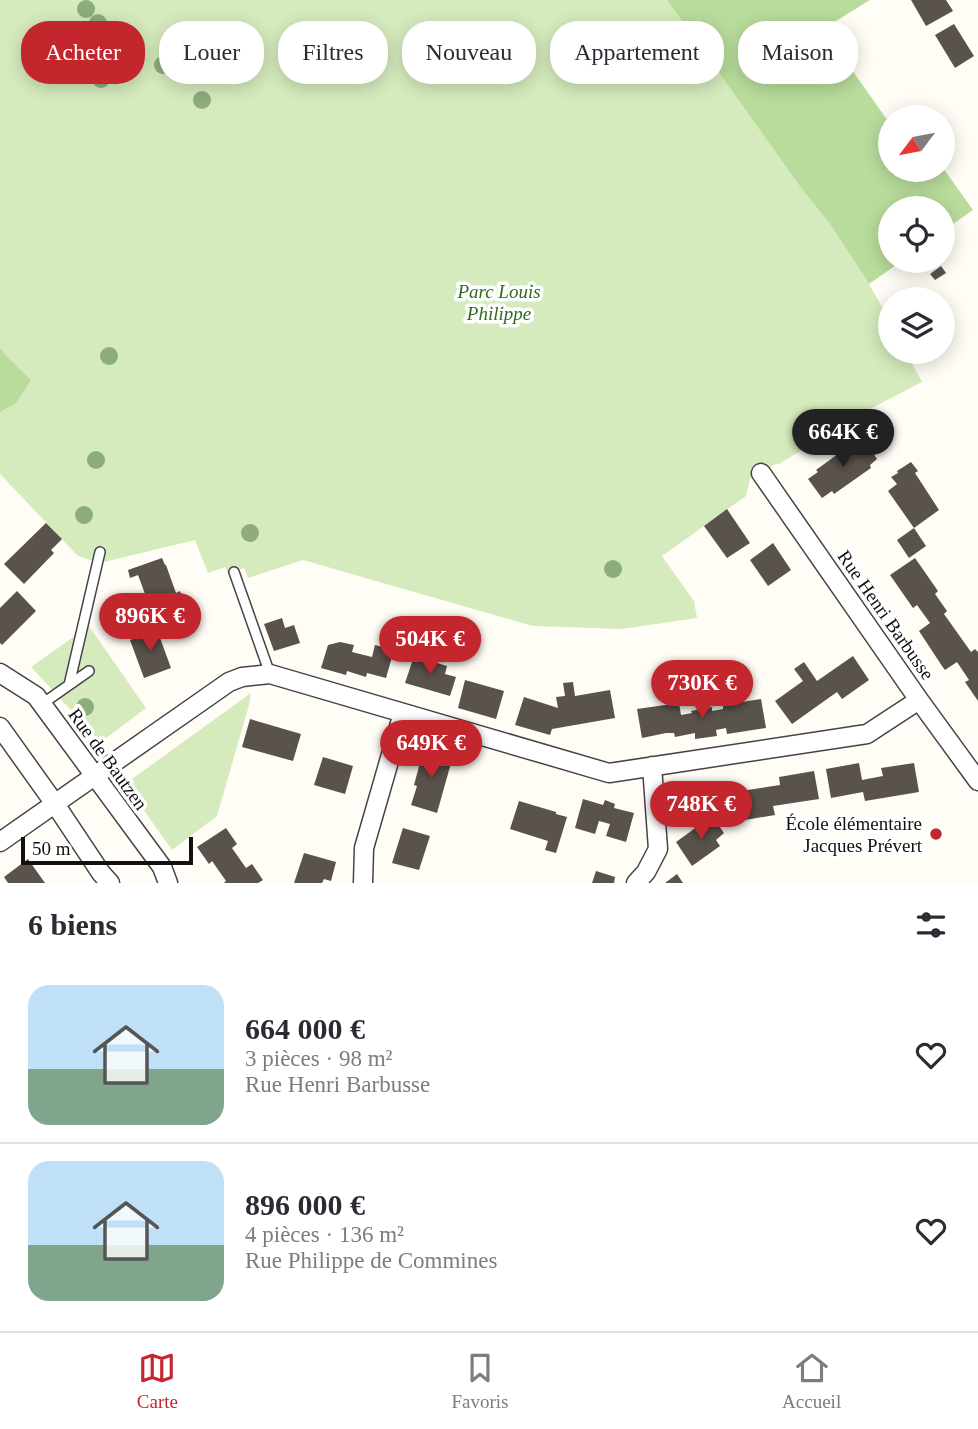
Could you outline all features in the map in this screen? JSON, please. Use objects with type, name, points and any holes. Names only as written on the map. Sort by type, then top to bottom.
[{"type":"street","name":"Rue Henri Barbusse","points":[[761,473],[978,781]]},
{"type":"street","name":"Rue de Bautzen","points":[[0,673],[36,696],[162,867],[168,883]]},
{"type":"street","points":[[0,842],[229,682],[242,677],[270,674],[609,773],[867,734],[919,700]]},
{"type":"street","points":[[363,883],[364,848],[403,713]]},
{"type":"street","points":[[0,727],[110,883]]},
{"type":"street","points":[[636,883],[646,872],[657,849],[652,766]]},
{"type":"lane","points":[[69,685],[100,552]]},
{"type":"lane","points":[[234,572],[270,674]]},
{"type":"lane","points":[[42,704],[89,671]]},
{"type":"green space","name":"Parc Louis Philippe","points":[[0,0],[667,0],[682,21],[550,21],[550,84],[724,84],[724,80],[830,224],[878,300],[878,364],[912,364],[922,382],[866,411],[750,479],[746,496],[662,556],[694,601],[697,618],[622,629],[533,626],[303,560],[248,578],[244,568],[228,574],[225,567],[208,573],[195,540],[100,563],[78,556],[0,474]]},
{"type":"green space","points":[[667,0],[870,0],[836,21],[738,21],[738,84],[858,84],[858,79],[878,107],[878,182],[953,182],[973,210],[955,223],[955,196],[878,196],[878,273],[885,273],[869,284],[830,224],[724,80],[724,21],[682,21]]},
{"type":"green space","points":[[0,348],[31,380],[16,403],[0,412]]},
{"type":"green space","points":[[89,626],[146,708],[93,748],[81,721],[31,667]]},
{"type":"green space","points":[[251,693],[217,816],[172,850],[125,784]]},
{"type":"building","points":[[911,0],[946,0],[953,11],[926,26]]},
{"type":"building","points":[[954,24],[974,56],[955,68],[935,35]]},
{"type":"building","points":[[931,273],[946,273],[935,280]]},
{"type":"building","points":[[864,439],[877,459],[870,465],[871,468],[834,494],[832,491],[822,498],[808,479],[853,443],[855,445]]},
{"type":"building","points":[[911,462],[939,510],[914,528],[888,491],[897,484],[891,477]]},
{"type":"building","points":[[727,509],[750,543],[727,558],[704,526]]},
{"type":"building","points":[[46,523],[62,539],[51,550],[54,553],[24,584],[4,564]]},
{"type":"building","points":[[914,528],[926,546],[909,558],[897,540]]},
{"type":"building","points":[[773,543],[791,570],[768,586],[750,560]]},
{"type":"building","points":[[162,558],[176,593],[180,591],[184,602],[152,613],[138,575],[130,578],[128,570]]},
{"type":"building","points":[[915,558],[938,591],[935,594],[947,611],[944,614],[971,652],[975,649],[978,652],[978,701],[965,682],[969,680],[957,662],[945,670],[942,666],[919,631],[930,623],[917,605],[913,608],[890,575]]},
{"type":"building","points":[[17,591],[36,611],[2,645],[0,608]]},
{"type":"building","points":[[282,618],[285,628],[294,625],[300,643],[274,651],[264,624]]},
{"type":"building","points":[[156,627],[171,668],[144,678],[130,640],[133,639],[132,636]]},
{"type":"building","points":[[340,642],[354,645],[352,652],[372,657],[375,645],[394,650],[386,678],[367,673],[366,677],[347,671],[346,675],[321,668],[328,645]]},
{"type":"building","points":[[414,656],[447,666],[445,674],[456,677],[450,696],[405,683]]},
{"type":"building","points":[[853,656],[869,680],[842,699],[837,692],[792,724],[775,701],[803,681],[794,669],[804,662],[817,681]]},
{"type":"building","points":[[465,680],[504,691],[496,719],[458,708]]},
{"type":"building","points":[[573,682],[575,696],[610,690],[615,718],[552,729],[550,735],[515,725],[524,697],[558,708],[556,697],[565,696],[563,683]]},
{"type":"building","points":[[761,699],[766,728],[727,734],[726,728],[716,730],[717,736],[695,739],[695,733],[675,737],[674,733],[666,733],[642,738],[637,709],[679,703],[681,715],[712,707],[712,711],[723,709],[723,705]]},
{"type":"building","points":[[250,719],[301,734],[293,761],[242,747]]},
{"type":"building","points":[[424,748],[453,756],[437,813],[411,805]]},
{"type":"building","points":[[323,757],[353,766],[345,794],[314,785]]},
{"type":"building","points":[[859,763],[862,780],[883,776],[881,768],[914,763],[919,792],[865,801],[863,792],[831,798],[826,769]]},
{"type":"building","points":[[814,771],[819,799],[773,806],[775,815],[739,821],[735,792],[780,785],[779,777]]},
{"type":"building","points":[[583,799],[603,805],[605,800],[615,804],[614,808],[634,813],[626,842],[606,836],[610,824],[599,821],[595,834],[575,828]]},
{"type":"building","points":[[519,801],[567,817],[556,853],[545,850],[548,841],[510,829]]},
{"type":"building","points":[[712,816],[724,833],[716,840],[720,846],[692,866],[676,842]]},
{"type":"building","points":[[226,828],[237,844],[232,848],[246,868],[252,864],[263,880],[258,883],[224,883],[226,881],[212,861],[209,864],[197,847]]},
{"type":"building","points":[[403,828],[430,836],[419,870],[392,863]]},
{"type":"building","points":[[304,853],[336,862],[331,881],[324,879],[322,883],[294,883]]},
{"type":"building","points":[[28,859],[45,883],[8,883],[4,877]]},
{"type":"building","points":[[596,871],[615,877],[614,883],[592,883]]},
{"type":"building","points":[[677,874],[683,883],[665,883]]},
{"type":"place","name":"École élémentaire Jacques Prévert","points":[[936,834]]}]
